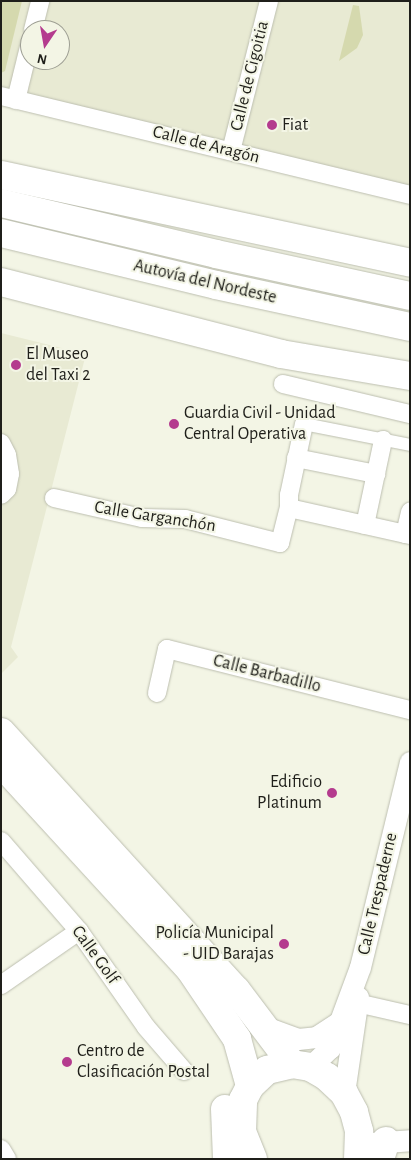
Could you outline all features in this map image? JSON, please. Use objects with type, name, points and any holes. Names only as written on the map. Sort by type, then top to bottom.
[{"type":"main road","points":[[1,168],[140,199],[410,244]]},
{"type":"main road","points":[[1,176],[410,263]]},
{"type":"main road","name":"Autovía del Nordeste","points":[[1,203],[216,254],[410,296]]},
{"type":"main road","name":"Autovía del Nordeste","points":[[1,232],[216,286],[410,327]]},
{"type":"main road","points":[[1,282],[281,354],[410,376]]},
{"type":"main road","points":[[1,732],[236,990],[260,1025],[301,1066],[344,1093],[354,1112],[379,1148]]},
{"type":"main road","points":[[1,763],[188,968],[237,1039],[250,1086]]},
{"type":"main road","points":[[188,968],[232,1058],[233,1073],[225,1107],[238,1156]]},
{"type":"main road","points":[[238,1156],[243,1100],[250,1086],[267,1070],[301,1066]]},
{"type":"street","points":[[35,20],[40,1]]},
{"type":"street","name":"Calle de Cigoitia","points":[[231,151],[269,1]]},
{"type":"street","points":[[9,98],[20,69]]},
{"type":"street","name":"Calle de Aragón","points":[[9,98],[410,195]]},
{"type":"street","points":[[283,384],[410,414]]},
{"type":"street","name":"Calle Garganchón","points":[[54,498],[142,518],[185,519],[280,542],[289,508],[296,458],[304,424],[410,445]]},
{"type":"street","points":[[365,525],[383,440]]},
{"type":"street","points":[[1,443],[8,455],[10,474],[7,489],[1,495]]},
{"type":"street","points":[[296,458],[376,474]]},
{"type":"street","points":[[289,508],[407,535],[410,512]]},
{"type":"street","name":"Calle Barbadillo","points":[[157,693],[168,649],[410,710]]},
{"type":"street","points":[[1,717],[37,770]]},
{"type":"street","name":"Calle Trespaderne","points":[[301,1066],[330,1048],[360,967],[404,812],[410,762]]},
{"type":"street","name":"Calle Golf","points":[[1,841],[79,931],[146,1027],[184,1071]]},
{"type":"street","points":[[1,985],[79,931]]},
{"type":"street","name":"Calle Trespaderne","points":[[344,1093],[357,1003],[360,967]]},
{"type":"street","points":[[357,1003],[410,1015]]},
{"type":"street","points":[[260,1025],[298,1039],[316,1037],[339,1022]]},
{"type":"street","points":[[1,1150],[7,1159]]},
{"type":"shaded area","points":[[1,1],[410,1],[410,195],[1,96]]},
{"type":"shaded area","points":[[1,333],[86,354],[11,647],[18,657],[1,674]]},
{"type":"green space","points":[[1,1],[22,1],[5,71],[1,73]]},
{"type":"green space","points":[[353,5],[359,6],[363,35],[357,48],[339,61]]},
{"type":"place","name":"Fiat","points":[[272,125]]},
{"type":"place","name":"El Museo del Taxi 2","points":[[16,365]]},
{"type":"place","name":"Guardia Civil - Unidad Central Operativa","points":[[174,424]]},
{"type":"place","name":"Edificio Platinum","points":[[332,793]]},
{"type":"place","name":"Policía Municipal - UID Barajas","points":[[284,944]]},
{"type":"place","name":"Centro de Clasificación Postal","points":[[67,1062]]}]
